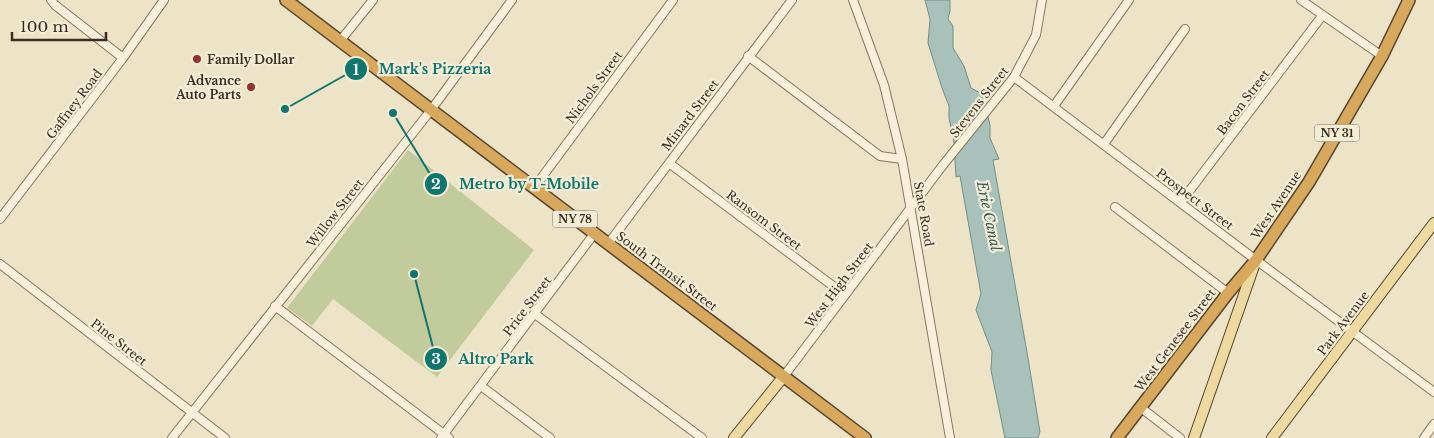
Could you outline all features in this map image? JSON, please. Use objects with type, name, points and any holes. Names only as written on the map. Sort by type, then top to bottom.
[{"type":"highway","name":"South Transit Street","points":[[286,0],[865,438]]},
{"type":"highway","name":"West Avenue","points":[[1256,260],[1309,182],[1382,56],[1409,0]]},
{"type":"highway","name":"West Genesee Street","points":[[1117,438],[1228,293],[1256,260]]},
{"type":"main road","name":"Park Avenue","points":[[1272,438],[1434,223]]},
{"type":"main road","name":"West Avenue","points":[[1194,438],[1256,260]]},
{"type":"main road","points":[[734,438],[784,376]]},
{"type":"street","points":[[52,0],[55,5],[123,58]]},
{"type":"street","name":"Gaffney Road","points":[[0,219],[123,58],[164,0]]},
{"type":"street","points":[[340,42],[373,0]]},
{"type":"street","name":"Willow Street","points":[[172,438],[430,110],[512,0]]},
{"type":"street","name":"Nichols Street","points":[[534,188],[673,0]]},
{"type":"street","name":"Minard Street","points":[[608,244],[792,0]]},
{"type":"street","name":"State Road","points":[[853,0],[884,85],[902,159],[912,207],[950,438]]},
{"type":"street","name":"Stevens Street","points":[[912,207],[1014,76],[1036,35],[1042,0]]},
{"type":"street","points":[[1054,106],[1129,0]]},
{"type":"street","points":[[1301,0],[1382,56]]},
{"type":"street","name":"Bacon Street","points":[[1181,202],[1322,16]]},
{"type":"street","points":[[1104,144],[1185,29]]},
{"type":"street","points":[[748,56],[880,156],[902,159]]},
{"type":"street","name":"Prospect Street","points":[[1014,76],[1256,260],[1434,392]]},
{"type":"street","name":"Ransom Street","points":[[669,163],[845,295]]},
{"type":"street","points":[[1115,206],[1228,293]]},
{"type":"street","name":"West High Street","points":[[784,376],[912,207]]},
{"type":"street","name":"Price Street","points":[[444,437],[594,234]]},
{"type":"street","name":"Pine Street","points":[[0,264],[225,438]]},
{"type":"street","points":[[275,306],[444,437]]},
{"type":"street","points":[[535,314],[702,438]]},
{"type":"street","points":[[481,386],[550,438]]},
{"type":"street","points":[[1140,407],[1180,438]]},
{"type":"street","points":[[1424,438],[1434,424]]},
{"type":"green space","points":[[408,150],[534,250],[437,377],[333,299],[312,326],[287,308]]},
{"type":"water","name":"Erie Canal","points":[[925,0],[950,0],[948,19],[953,26],[953,48],[964,66],[971,88],[982,94],[990,125],[990,138],[999,159],[993,160],[1040,432],[1038,438],[1005,438],[991,370],[992,352],[976,310],[981,294],[960,176],[956,177],[949,106],[928,43],[930,19]]},
{"type":"place","name":"Family Dollar","points":[[197,59]]},
{"type":"place","name":"Advance Auto Parts","points":[[251,87]]},
{"type":"place","name":"Mark's Pizzeria","points":[[285,109]]},
{"type":"place","name":"Metro by T-Mobile","points":[[393,113]]},
{"type":"place","name":"Altro Park","points":[[414,274]]}]
